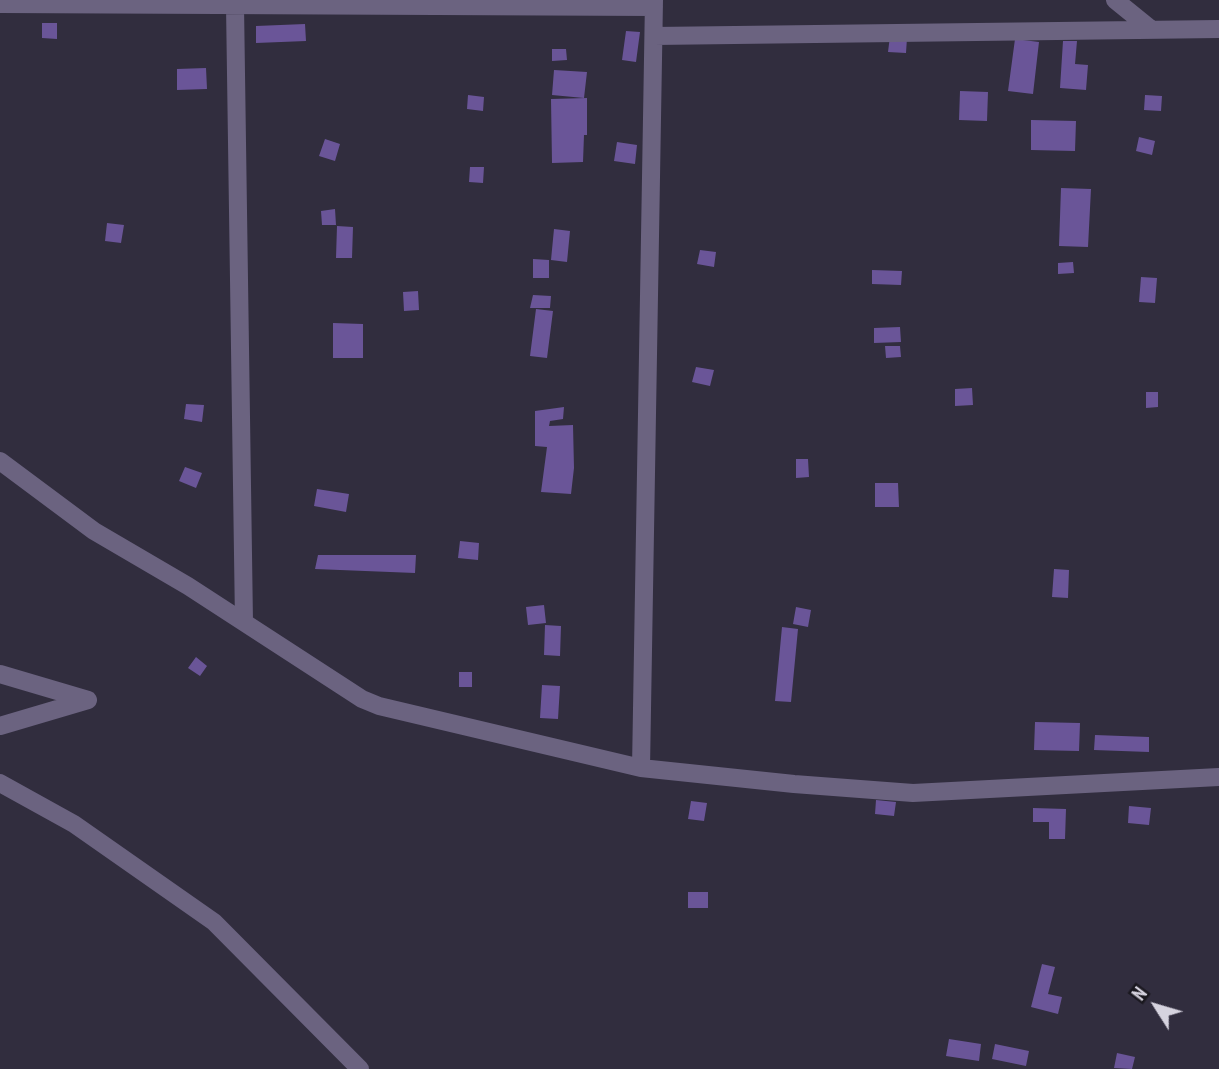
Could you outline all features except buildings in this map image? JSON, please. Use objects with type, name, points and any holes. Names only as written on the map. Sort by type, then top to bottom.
[{"type":"street","points":[[1115,0],[1152,30]]},
{"type":"street","points":[[0,4],[654,4],[641,768]]},
{"type":"street","points":[[235,5],[244,622]]},
{"type":"street","points":[[654,36],[1219,29]]},
{"type":"street","points":[[0,461],[94,531],[244,622],[362,699],[379,706],[641,768],[794,784],[913,793],[1219,777]]},
{"type":"street","points":[[0,674],[88,700],[0,726]]},
{"type":"street","points":[[0,783],[74,824],[214,922],[360,1069]]}]
